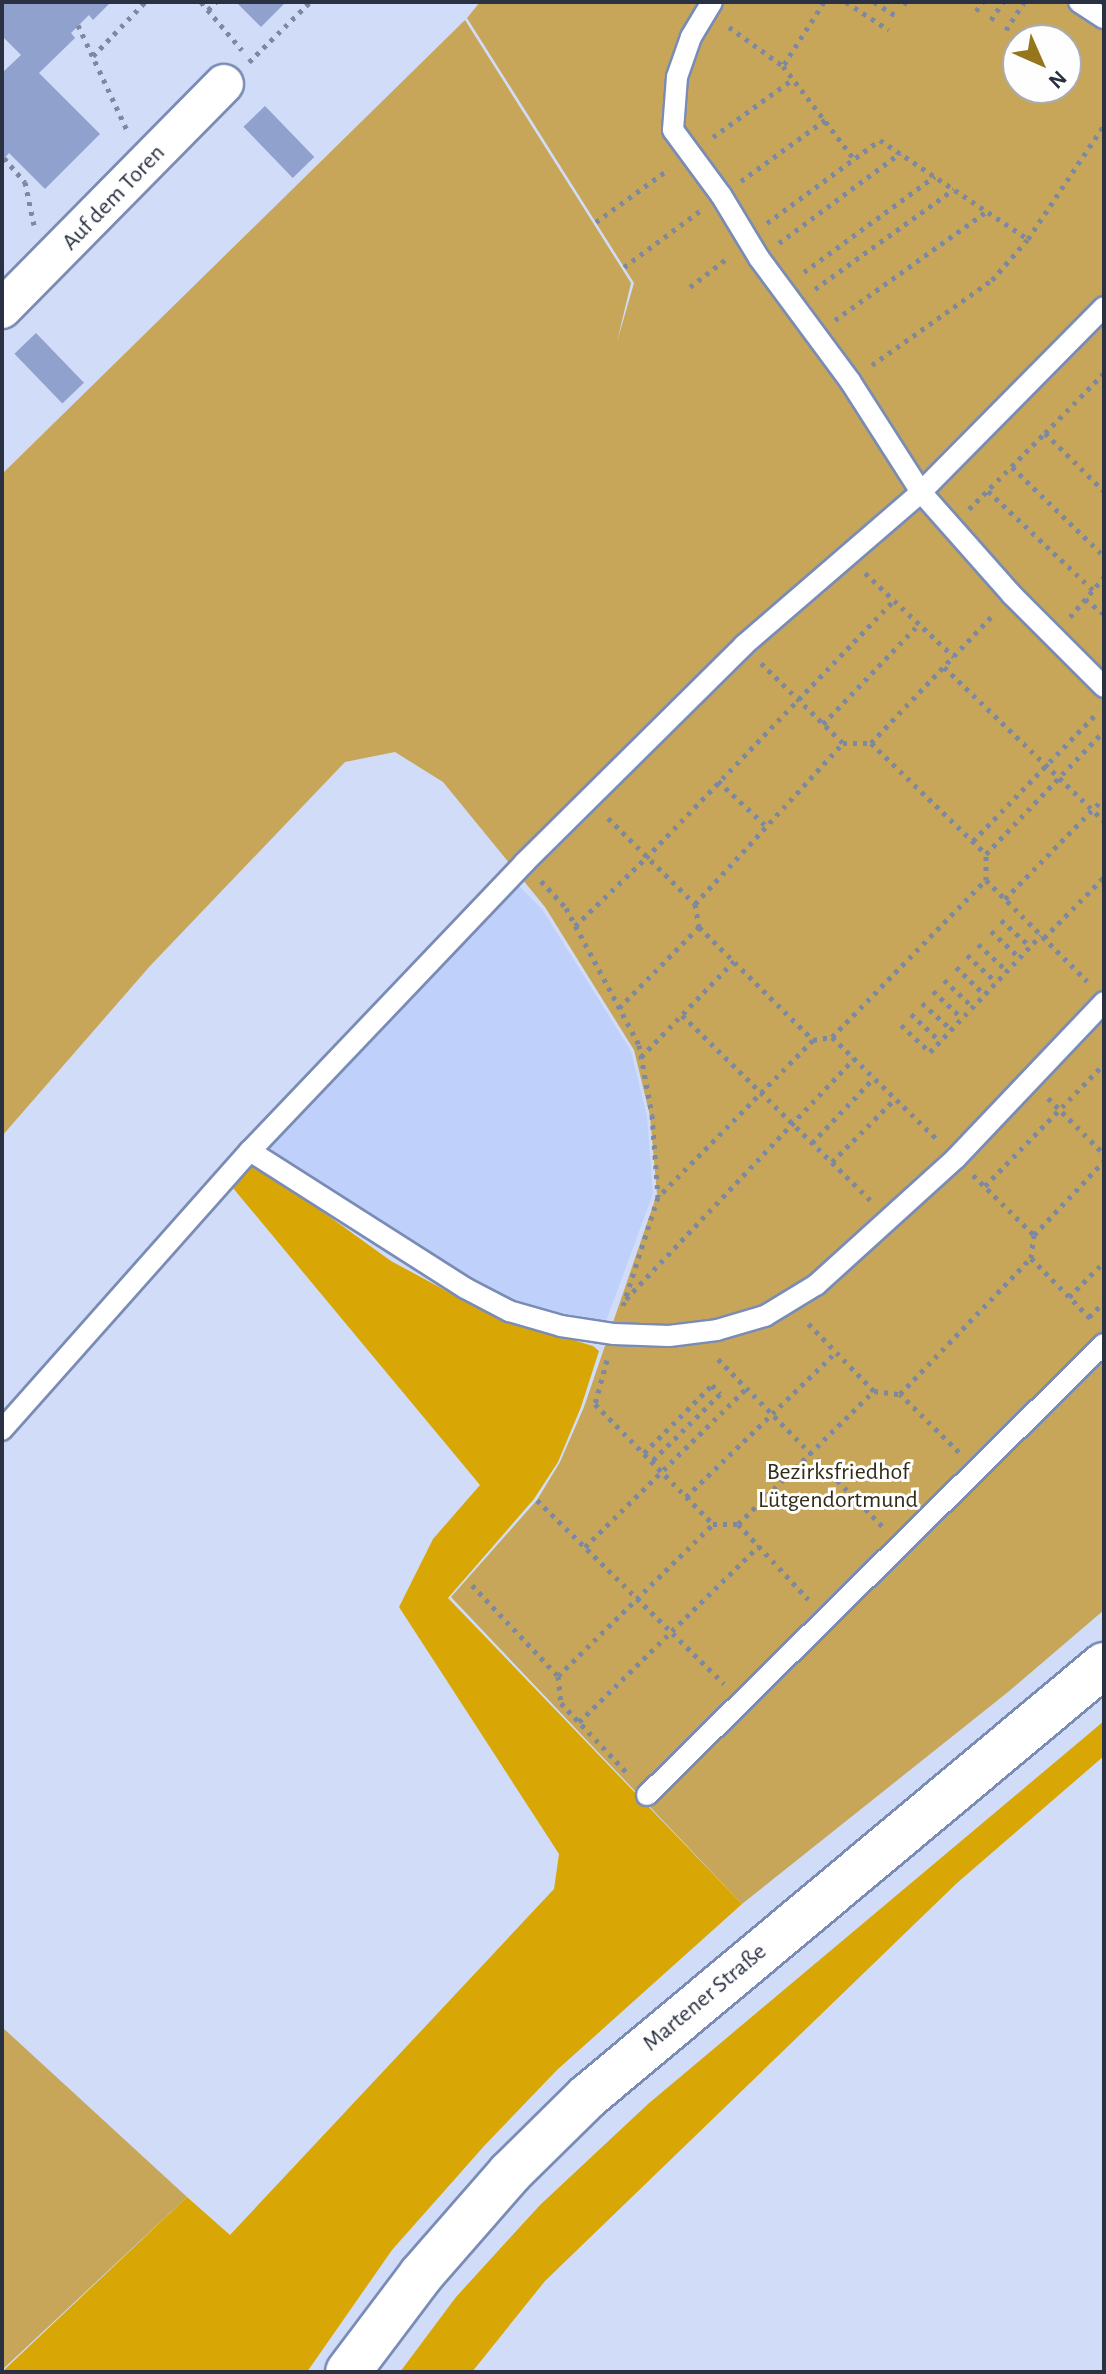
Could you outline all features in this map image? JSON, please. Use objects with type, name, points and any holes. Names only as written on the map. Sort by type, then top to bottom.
[{"type":"street","name":"Auf dem Toren","points":[[2,309],[237,72]]},
{"type":"street","name":"Martener Straße","points":[[348,2372],[421,2275],[510,2173],[587,2097],[1104,1665]]},
{"type":"lane","points":[[1079,2],[1104,18]]},
{"type":"lane","points":[[710,7],[691,37],[677,77],[673,130],[850,381],[921,492],[1012,595],[1104,687]]},
{"type":"lane","points":[[2,1430],[250,1151],[524,863],[744,645],[921,492],[1104,307]]},
{"type":"lane","points":[[250,1151],[465,1288],[509,1311],[561,1326],[614,1334],[692,1333],[742,1325],[789,1303],[816,1285],[956,1158],[1030,1081],[1099,995]]},
{"type":"lane","points":[[647,1795],[976,1470],[1100,1334]]},
{"type":"path","points":[[93,56],[145,2]]},
{"type":"path","points":[[201,2],[208,10],[237,72],[310,2]]},
{"type":"path","points":[[208,10],[216,2]]},
{"type":"path","points":[[783,66],[824,2]]},
{"type":"path","points":[[846,2],[889,30]]},
{"type":"path","points":[[874,2],[898,17]]},
{"type":"path","points":[[976,11],[983,2]]},
{"type":"path","points":[[991,20],[1003,2]]},
{"type":"path","points":[[1010,24],[1024,2]]},
{"type":"path","points":[[710,7],[783,66],[854,159]]},
{"type":"path","points":[[78,25],[145,166]]},
{"type":"path","points":[[850,381],[992,280],[1028,239],[1104,125]]},
{"type":"path","points":[[752,246],[880,140],[1028,239]]},
{"type":"path","points":[[690,287],[900,153]]},
{"type":"path","points":[[4,158],[25,182],[43,271]]},
{"type":"path","points":[[788,296],[935,176]]},
{"type":"path","points":[[788,296],[954,189]]},
{"type":"path","points":[[816,334],[987,211]]},
{"type":"path","points":[[952,526],[1104,373]]},
{"type":"path","points":[[1045,433],[1104,491]]},
{"type":"path","points":[[1012,467],[1104,556]]},
{"type":"path","points":[[988,491],[1093,590]]},
{"type":"path","points":[[847,556],[954,657]]},
{"type":"path","points":[[1053,636],[1104,577]]},
{"type":"path","points":[[871,743],[1012,595]]},
{"type":"path","points":[[1085,599],[1104,614]]},
{"type":"path","points":[[575,926],[646,858],[894,600]]},
{"type":"path","points":[[823,724],[919,624]]},
{"type":"path","points":[[744,645],[843,743],[871,743],[986,854]]},
{"type":"path","points":[[944,667],[1104,821]]},
{"type":"path","points":[[973,841],[1104,706]]},
{"type":"path","points":[[658,1197],[813,1040],[832,1037],[986,880],[986,854],[1104,731]]},
{"type":"path","points":[[695,904],[843,743]]},
{"type":"path","points":[[718,781],[765,825]]},
{"type":"path","points":[[1005,899],[1104,798]]},
{"type":"path","points":[[590,799],[695,904],[699,927],[813,1040]]},
{"type":"path","points":[[524,863],[566,908],[639,1045],[652,1115],[658,1197],[595,1404],[713,1524]]},
{"type":"path","points":[[901,1025],[930,1052],[1019,957],[1104,877]]},
{"type":"path","points":[[986,880],[1099,995]]},
{"type":"path","points":[[1001,920],[1030,946]]},
{"type":"path","points":[[619,1008],[699,927]]},
{"type":"path","points":[[991,931],[1019,957]]},
{"type":"path","points":[[978,944],[1007,971]]},
{"type":"path","points":[[967,955],[996,982]]},
{"type":"path","points":[[641,1057],[734,961]]},
{"type":"path","points":[[956,967],[984,994]]},
{"type":"path","points":[[944,980],[973,1007]]},
{"type":"path","points":[[933,991],[962,1018]]},
{"type":"path","points":[[922,1003],[951,1029]]},
{"type":"path","points":[[911,1014],[940,1041]]},
{"type":"path","points":[[682,1015],[889,1219]]},
{"type":"path","points":[[832,1037],[1034,1235]]},
{"type":"path","points":[[625,1300],[854,1059]]},
{"type":"path","points":[[985,1186],[1104,1064]]},
{"type":"path","points":[[812,1143],[874,1078]]},
{"type":"path","points":[[1030,1081],[1104,1154]]},
{"type":"path","points":[[832,1162],[895,1099]]},
{"type":"path","points":[[900,1394],[1031,1258],[1034,1235],[1104,1161]]},
{"type":"path","points":[[1031,1258],[1089,1317],[1100,1334]]},
{"type":"path","points":[[1069,1297],[1104,1262]]},
{"type":"path","points":[[1089,1317],[1104,1302]]},
{"type":"path","points":[[789,1303],[874,1391],[900,1394],[976,1470]]},
{"type":"path","points":[[692,1333],[901,1545]]},
{"type":"path","points":[[686,1497],[836,1352]]},
{"type":"path","points":[[644,1453],[712,1385],[720,1394],[652,1461]]},
{"type":"path","points":[[585,1547],[747,1388]]},
{"type":"path","points":[[558,1676],[713,1524],[738,1524],[874,1391]]},
{"type":"path","points":[[537,1500],[742,1701]]},
{"type":"path","points":[[738,1524],[826,1618]]},
{"type":"path","points":[[579,1722],[759,1546]]},
{"type":"path","points":[[472,1585],[558,1676],[561,1703],[647,1795]]},
{"type":"shaded area","points":[[518,885],[542,909],[631,1051],[647,1116],[653,1194],[606,1321],[528,1307],[470,1282],[268,1147]]},
{"type":"shaded area","points":[[255,1163],[391,1261],[491,1315],[593,1346],[599,1351],[581,1407],[558,1462],[534,1499],[448,1598],[742,1904],[557,2070],[485,2145],[392,2250],[307,2372],[2,2372],[187,2197],[230,2235],[554,1889],[559,1854],[399,1607],[433,1539],[480,1485],[233,1188]]},
{"type":"shaded area","points":[[1104,1721],[1104,1756],[957,1883],[545,2281],[472,2372],[400,2372],[456,2297],[540,2205],[648,2104]]},
{"type":"green space","name":"Bezirksfriedhof Lütgendortmund","points":[[480,2],[1104,2],[1104,1610],[1008,1692],[742,1904],[451,1597],[537,1500],[560,1462],[584,1407],[657,1194],[650,1116],[634,1050],[545,907],[443,782],[395,752],[345,762],[150,966],[2,1136],[2,474],[465,20],[631,283],[617,342],[634,283],[467,18]]},
{"type":"green space","points":[[2,2027],[187,2197],[2,2370]]},
{"type":"building","points":[[2,2],[111,2],[93,20],[89,15],[71,33],[75,38],[39,73],[100,134],[45,189],[9,153],[2,161],[2,73],[21,55],[2,36]]},
{"type":"building","points":[[236,2],[286,2],[261,27]]},
{"type":"building","points":[[265,106],[314,157],[293,178],[243,127]]},
{"type":"building","points":[[36,333],[84,383],[62,403],[14,354]]}]
